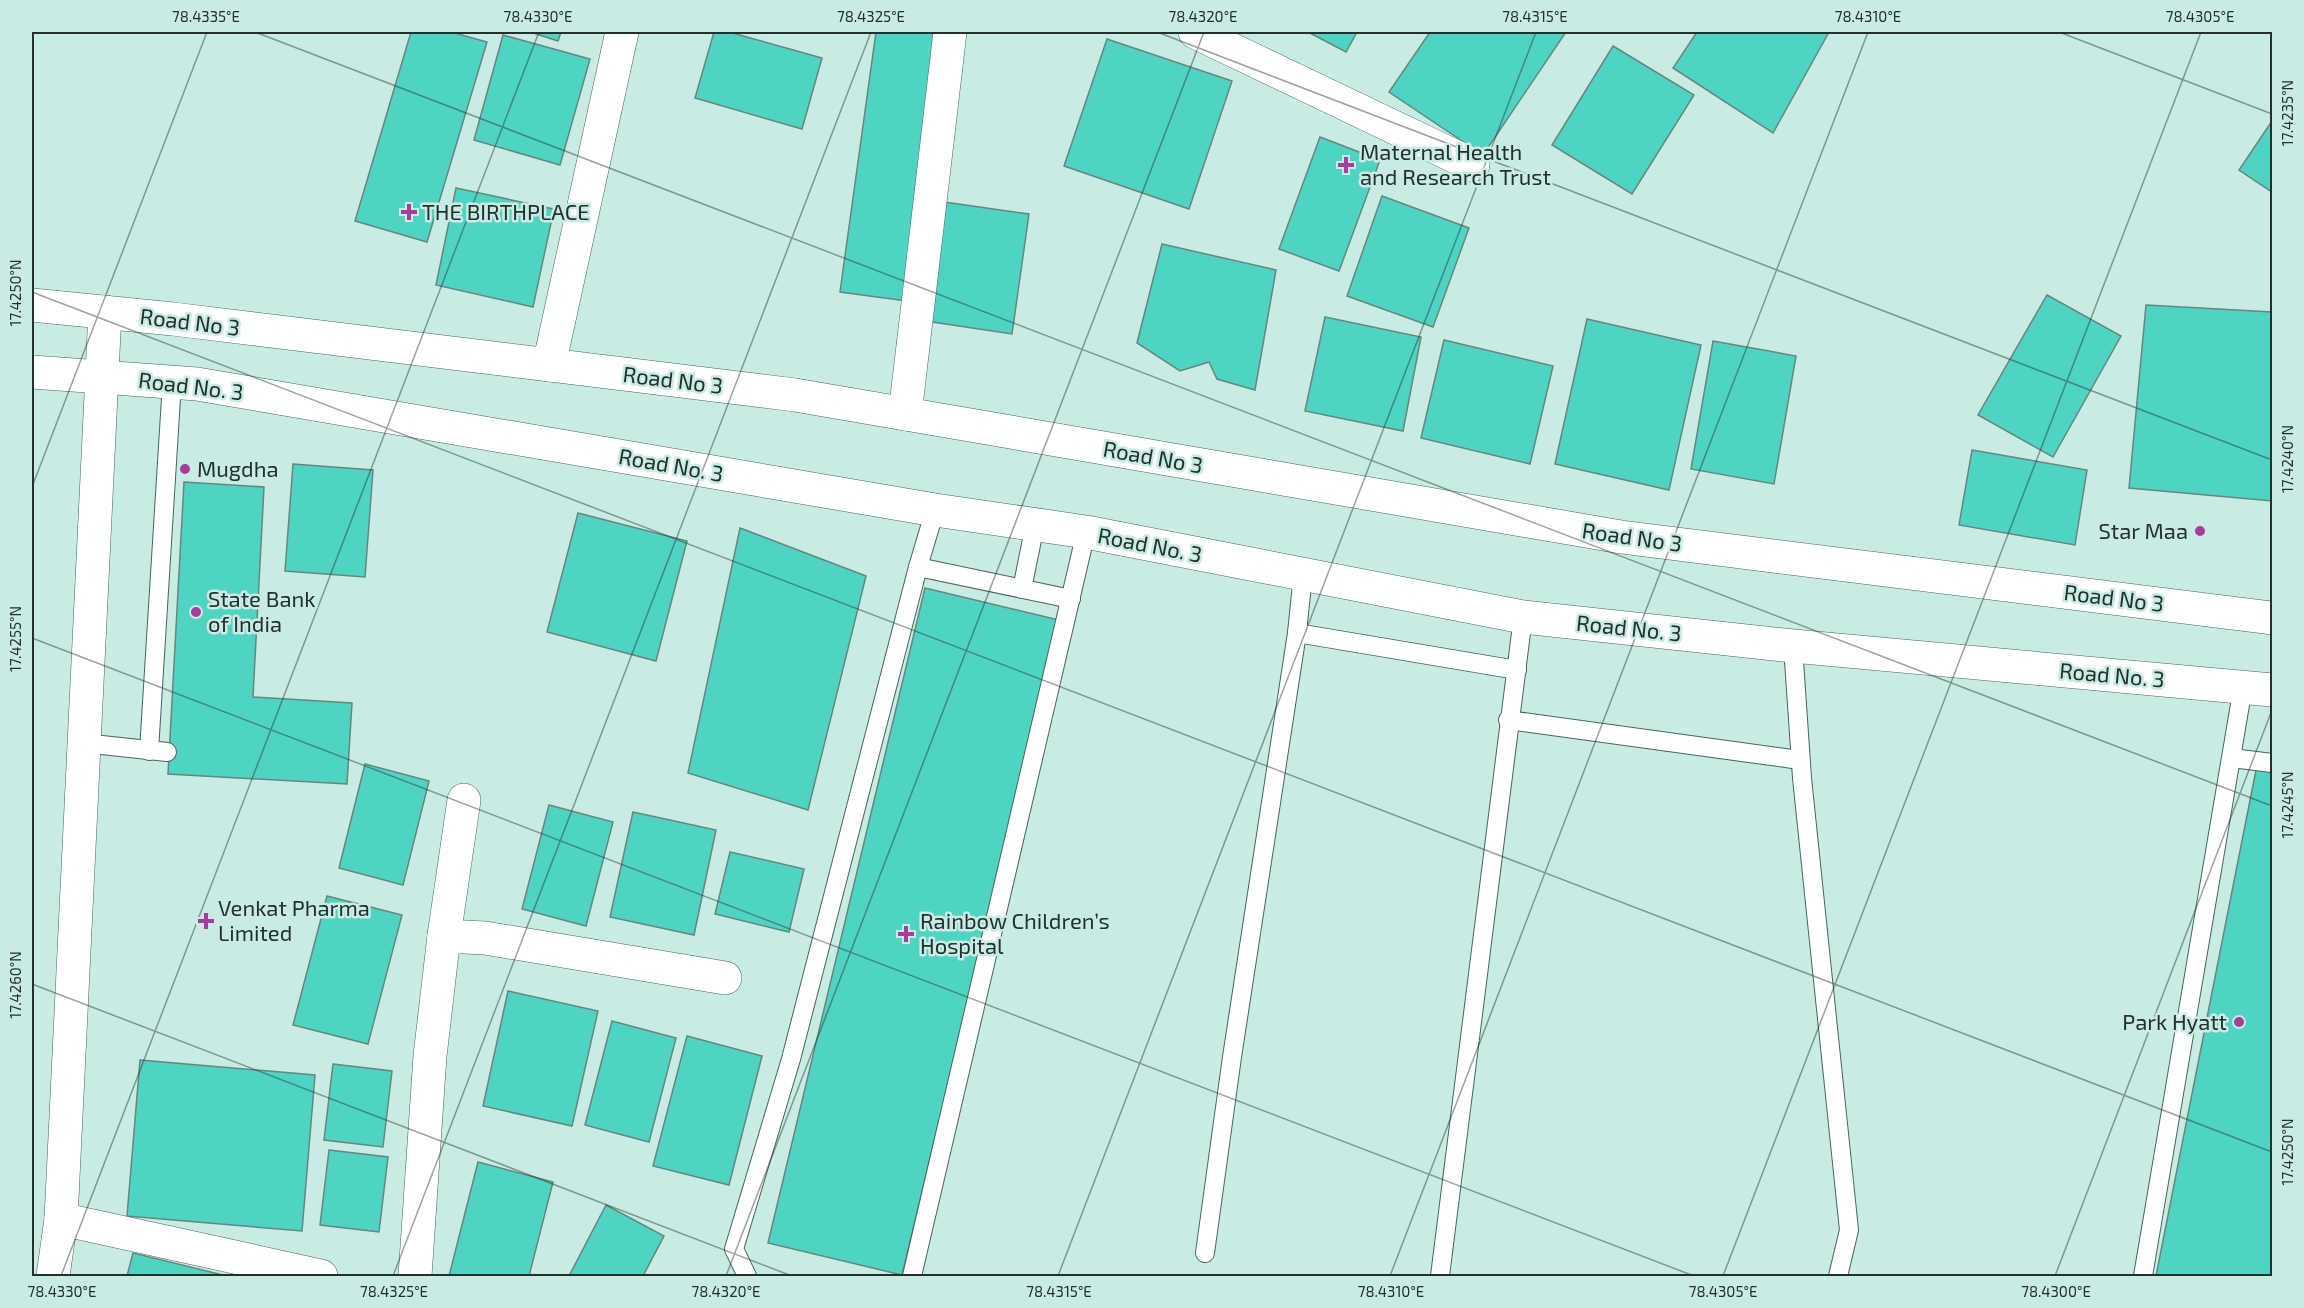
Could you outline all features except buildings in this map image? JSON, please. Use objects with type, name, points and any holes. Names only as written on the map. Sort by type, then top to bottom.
[{"type":"main road","points":[[549,365],[622,32]]},
{"type":"main road","points":[[905,414],[950,32]]},
{"type":"main road","points":[[1195,32],[1473,165]]},
{"type":"main road","name":"Road No 3","points":[[32,305],[795,395],[1621,537],[2272,618]]},
{"type":"main road","points":[[53,1276],[61,1219],[105,312]]},
{"type":"main road","name":"Road No. 3","points":[[32,372],[171,382],[233,390],[935,510],[1086,532],[1523,616],[1793,646],[2258,689]]},
{"type":"main road","points":[[415,1276],[430,1056],[444,936],[465,800]]},
{"type":"main road","points":[[444,936],[485,938],[725,978]]},
{"type":"main road","points":[[61,1219],[321,1276]]},
{"type":"lane","points":[[84,743],[158,752],[171,382]]},
{"type":"lane","points":[[747,1276],[734,1249],[791,1059],[918,567],[935,510]]},
{"type":"lane","points":[[1022,589],[1035,525]]},
{"type":"lane","points":[[912,1276],[1086,532]]},
{"type":"lane","points":[[918,567],[1071,599]]},
{"type":"lane","points":[[1205,1253],[1303,574]]},
{"type":"lane","points":[[1440,1276],[1508,720],[1523,616]]},
{"type":"lane","points":[[1296,633],[1517,670]]},
{"type":"lane","points":[[1793,646],[1800,760],[1849,1230],[1838,1276]]},
{"type":"lane","points":[[2144,1276],[2232,758],[2258,689]]},
{"type":"lane","points":[[1508,720],[1800,760]]},
{"type":"lane","points":[[2232,758],[2272,763]]},
{"type":"place","name":"Maternal Health and Research Trust","points":[[1346,165]]},
{"type":"place","name":"THE BIRTHPLACE","points":[[409,212]]},
{"type":"place","name":"Mugdha","points":[[185,469]]},
{"type":"place","name":"Star Maa","points":[[2200,531]]},
{"type":"place","name":"State Bank of India","points":[[196,612]]},
{"type":"place","name":"Venkat Pharma Limited","points":[[206,921]]},
{"type":"place","name":"Rainbow Children’s Hospital","points":[[906,934]]},
{"type":"place","name":"Park Hyatt","points":[[2239,1022]]}]
